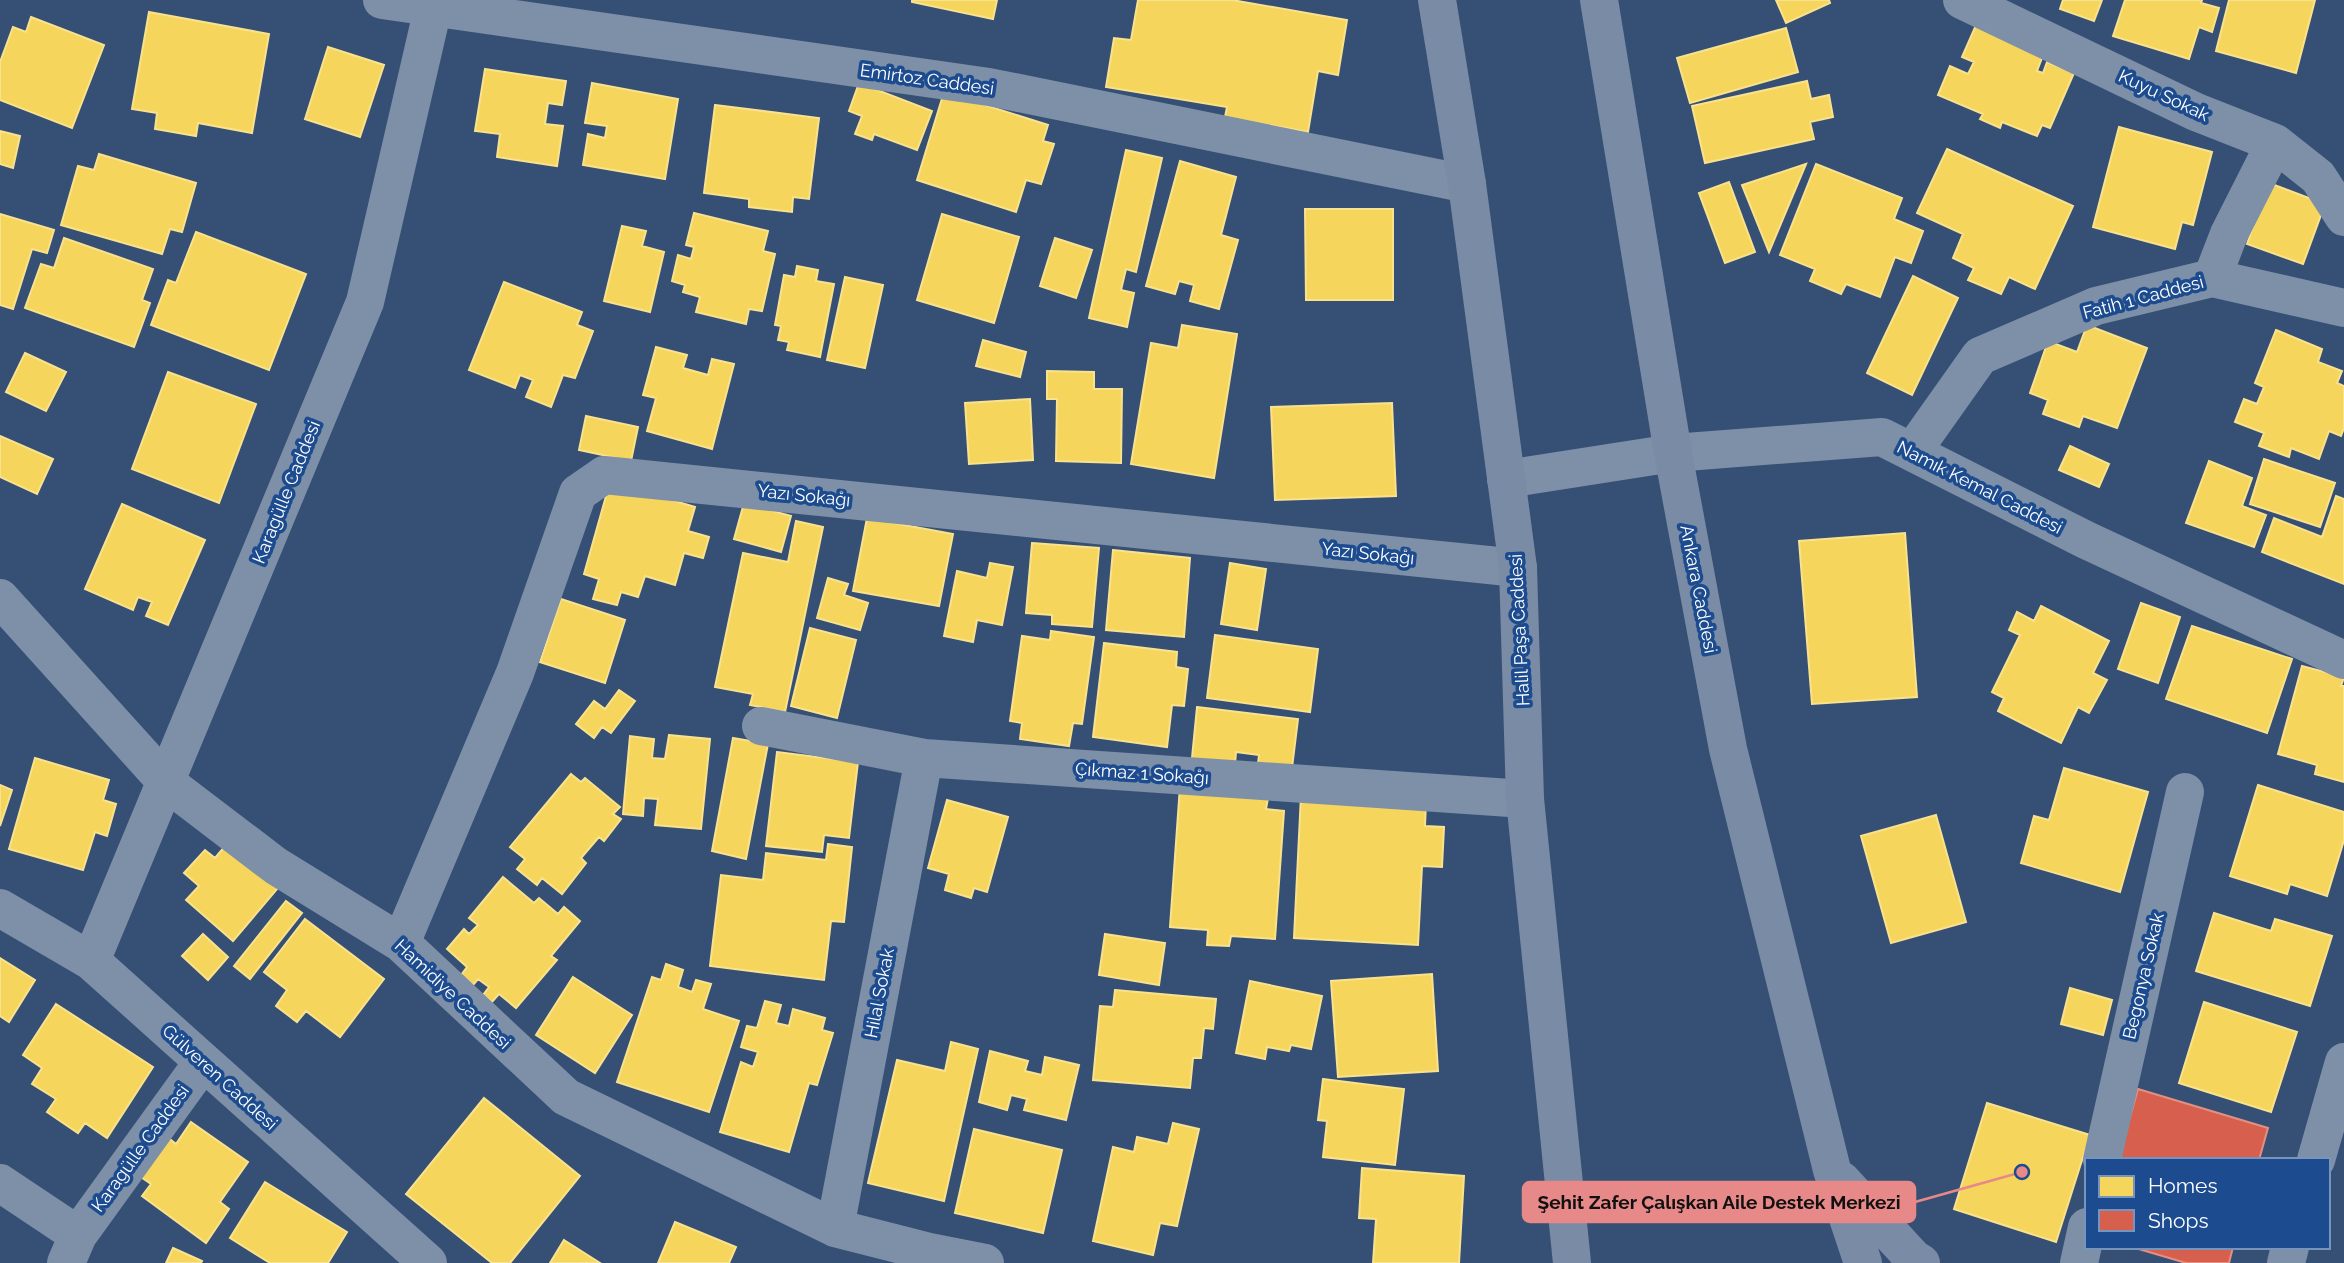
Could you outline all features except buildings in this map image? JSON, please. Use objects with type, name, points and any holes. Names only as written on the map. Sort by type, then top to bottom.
[{"type":"street","name":"Emirtoz Caddesi","points":[[382,0],[989,87],[1467,184]]},
{"type":"street","name":"Halil Paşa Caddesi","points":[[1437,0],[1467,184],[1518,568],[1525,799],[1572,1263]]},
{"type":"street","name":"Ankara Caddesi","points":[[1599,0],[1674,453],[1728,748],[1832,1170],[1863,1263]]},
{"type":"street","name":"Kuyu Sokak","points":[[1962,0],[2196,111],[2274,143],[2318,177],[2344,218]]},
{"type":"street","name":"Karagülle Caddesi","points":[[91,961],[365,302],[433,8]]},
{"type":"street","points":[[2213,278],[2229,233],[2274,143]]},
{"type":"street","name":"Fatih 1 Caddesi","points":[[1912,452],[1980,355],[2096,306],[2213,278],[2344,308]]},
{"type":"street","name":"Namık Kemal Caddesi","points":[[1506,480],[1674,453],[1882,438],[2086,540],[2344,660]]},
{"type":"street","name":"Yazı Sokağı","points":[[401,943],[515,673],[578,493],[604,475],[1518,568]]},
{"type":"street","name":"Hamidiye Caddesi","points":[[0,598],[167,783],[276,866],[401,943],[566,1097],[835,1228],[928,1258],[985,1263]]},
{"type":"street","name":"Çıkmaz 1 Sokağı","points":[[761,726],[924,758],[1525,799]]},
{"type":"street","name":"Hilal Sokak","points":[[835,1228],[924,758]]},
{"type":"street","name":"Begonya Sokak","points":[[2102,1158],[2185,792]]},
{"type":"street","name":"Gülveren Caddesi","points":[[0,908],[91,961],[428,1263]]},
{"type":"street","name":"Karagülle Caddesi","points":[[0,1183],[72,1249],[203,1062]]},
{"type":"street","points":[[2317,1158],[2344,1062]]},
{"type":"street","name":"Ankara Caddesi","points":[[1832,1170],[1913,1258],[1921,1263]]},
{"type":"street","points":[[2079,1263],[2085,1236]]},
{"type":"place","name":"Şehit Zafer Çalışkan Aile Destek Merkezi","points":[[2022,1172]]}]
